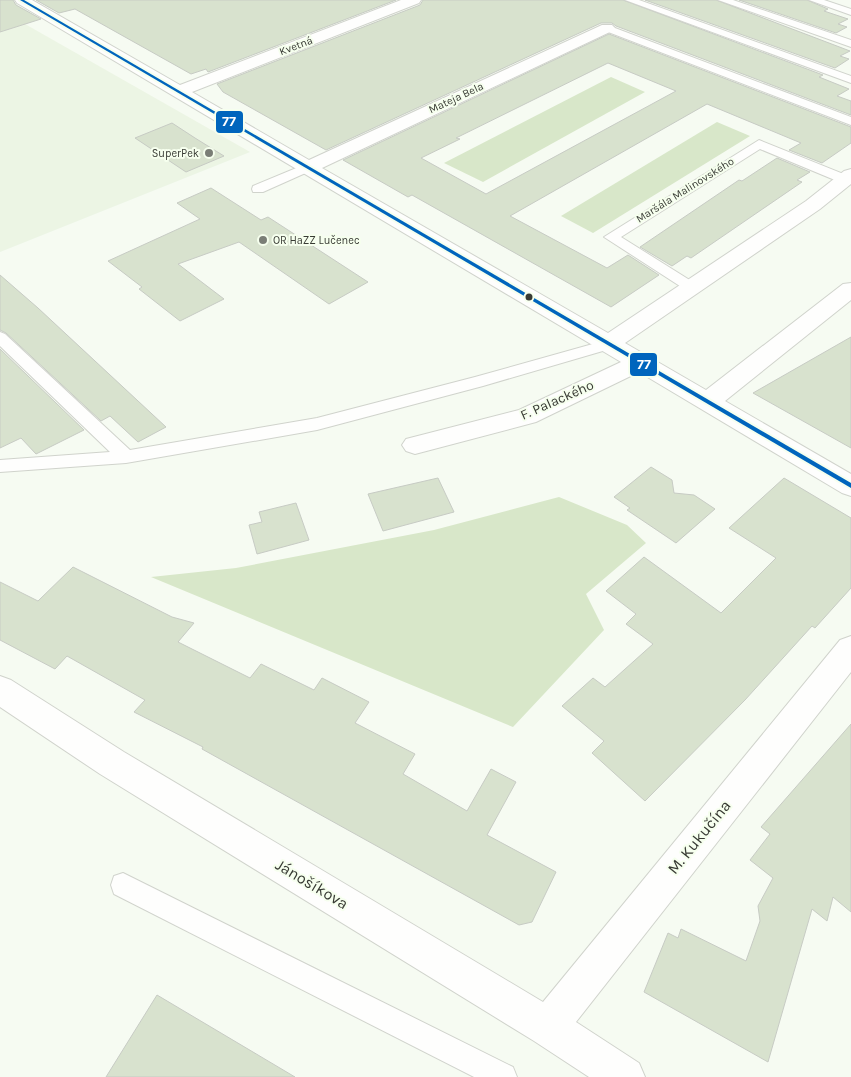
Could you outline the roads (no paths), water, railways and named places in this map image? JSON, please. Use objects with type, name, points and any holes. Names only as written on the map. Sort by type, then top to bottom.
[{"type":"street","points":[[22,0],[607,345],[851,486]]},
{"type":"street","name":"Kvetná","points":[[178,92],[414,0]]},
{"type":"street","name":"Mateja Bela","points":[[306,168],[607,28]]},
{"type":"street","name":"Maršála Malinovského","points":[[607,345],[849,177]]},
{"type":"street","points":[[707,402],[851,289]]},
{"type":"street","name":"F. Palackého","points":[[415,445],[527,416],[639,363]]},
{"type":"street","name":"M. Kukučína","points":[[548,1027],[851,649]]},
{"type":"street","name":"Jánošíkova","points":[[0,690],[112,763],[548,1027],[625,1077]]},
{"type":"lane","points":[[630,0],[851,80]]},
{"type":"lane","points":[[723,0],[851,44]]},
{"type":"lane","points":[[814,0],[851,12]]},
{"type":"lane","points":[[607,28],[851,120]]},
{"type":"lane","name":"Maršála Malinovského","points":[[691,287],[611,237],[759,144],[849,177]]},
{"type":"lane","points":[[258,189],[306,168]]},
{"type":"lane","points":[[0,337],[126,457]]},
{"type":"lane","points":[[0,466],[126,457],[318,424],[607,345]]},
{"type":"lane","points":[[123,885],[503,1077]]},
{"type":"place","name":"SuperPek","points":[[209,153]]},
{"type":"place","name":"OR HaZZ Lučenec","points":[[263,240]]}]
